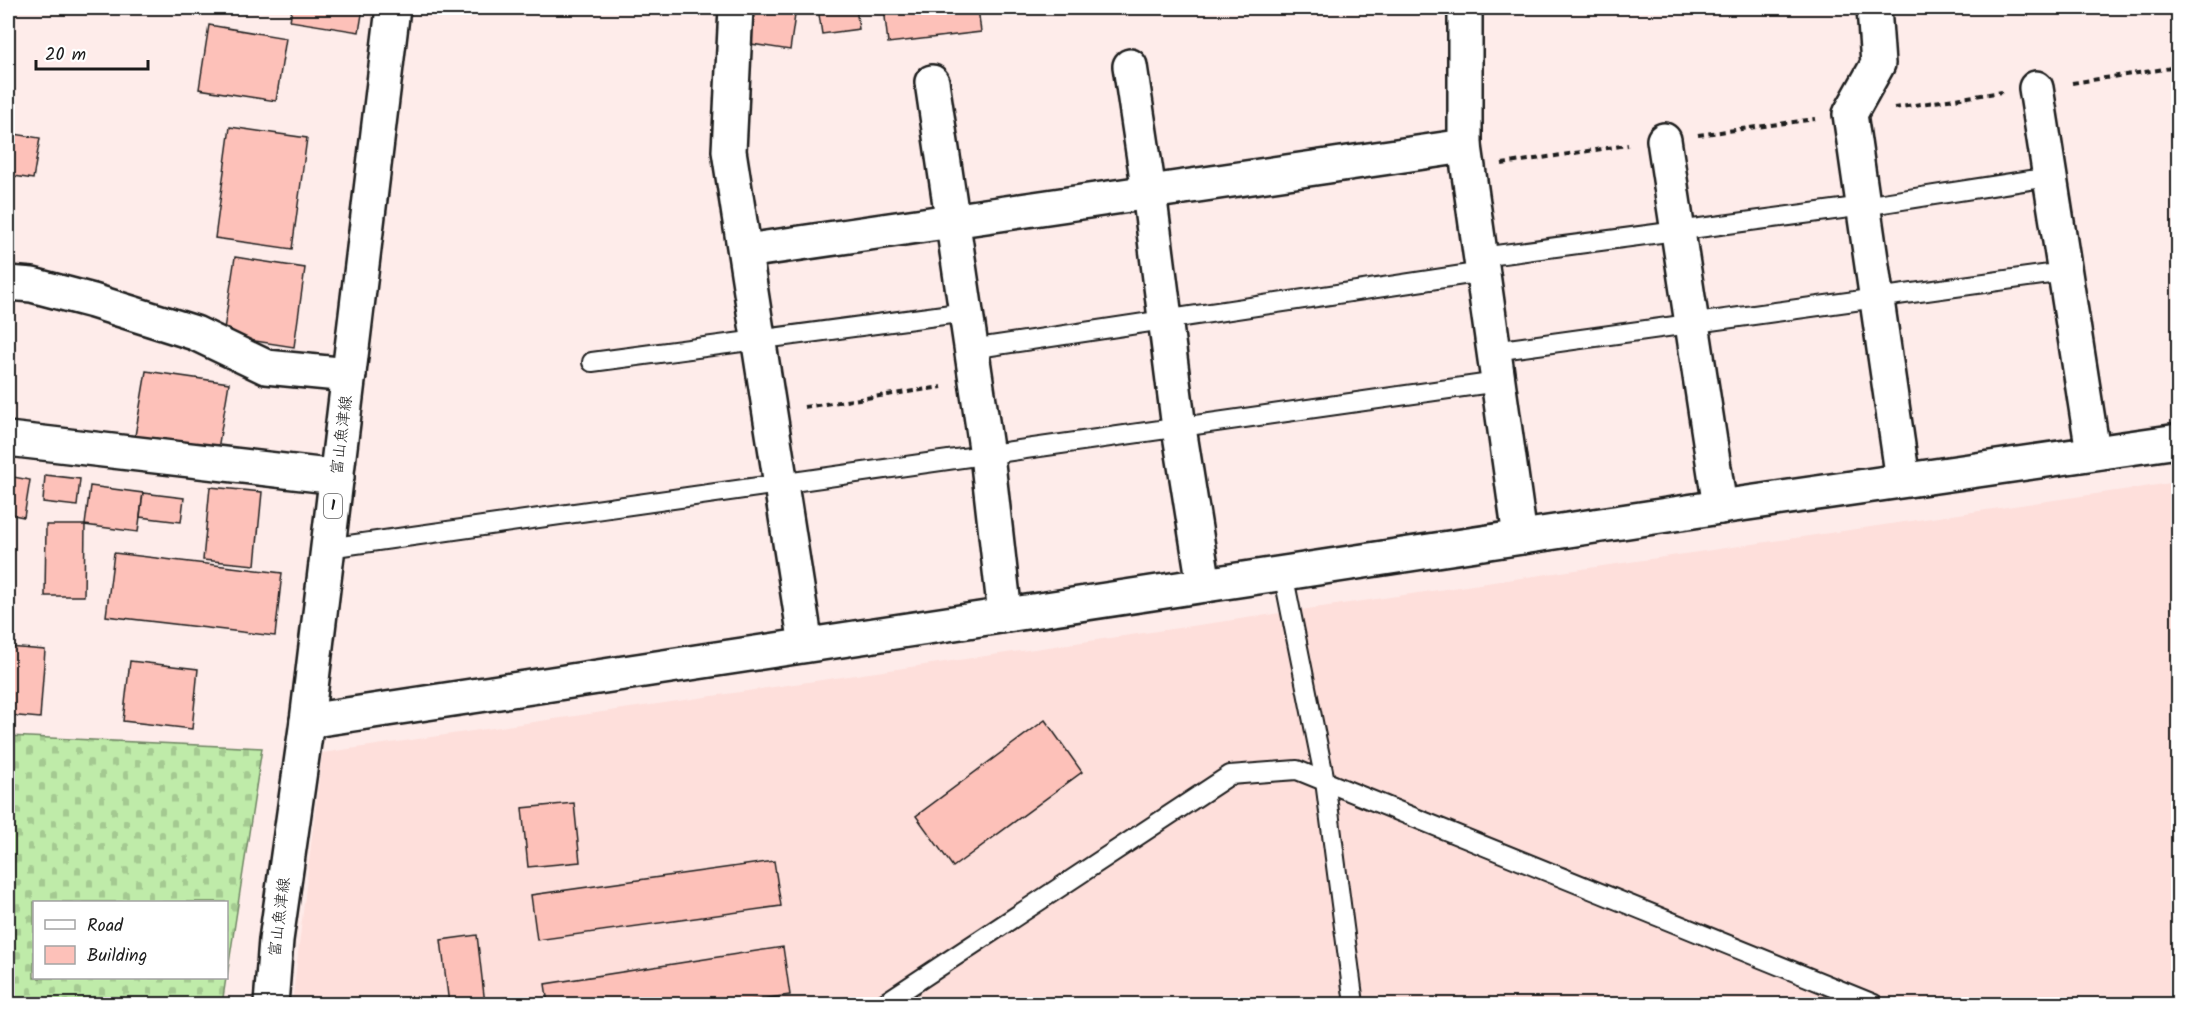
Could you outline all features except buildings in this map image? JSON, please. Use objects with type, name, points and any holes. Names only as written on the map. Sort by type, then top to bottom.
[{"type":"street","name":"富山魚津線","points":[[271,1005],[276,940],[307,721],[393,8]]},
{"type":"street","points":[[736,8],[729,151],[806,645]]},
{"type":"street","points":[[1465,8],[1465,146],[1520,537]]},
{"type":"street","points":[[1874,8],[1878,63],[1850,114],[1903,480]]},
{"type":"street","points":[[1130,66],[1149,192],[1179,428],[1204,585]]},
{"type":"street","points":[[932,82],[987,455],[1005,615]]},
{"type":"street","points":[[2036,88],[2092,452]]},
{"type":"street","points":[[1664,140],[1720,507]]},
{"type":"street","points":[[746,251],[1465,146]]},
{"type":"street","points":[[8,284],[32,285],[83,298],[195,333],[266,367],[349,375]]},
{"type":"street","points":[[8,439],[337,477]]},
{"type":"street","points":[[307,721],[1720,507],[2178,441]]},
{"type":"lane","points":[[971,350],[1164,321],[1678,230],[1864,206],[2049,177]]},
{"type":"lane","points":[[1494,351],[2064,273]]},
{"type":"lane","points":[[592,362],[966,312]]},
{"type":"lane","points":[[328,548],[1498,382]]},
{"type":"lane","points":[[1283,573],[1325,781],[1354,1005]]},
{"type":"lane","points":[[883,1005],[1230,775],[1297,770],[1874,1005]]},
{"type":"path","points":[[771,412],[976,382]]},
{"type":"shaded area","points":[[2178,482],[2178,1004],[292,1004],[322,753]]},
{"type":"green space","points":[[8,736],[262,748],[228,969],[228,901],[33,901],[33,979],[226,979],[222,1004],[8,1004]]}]
